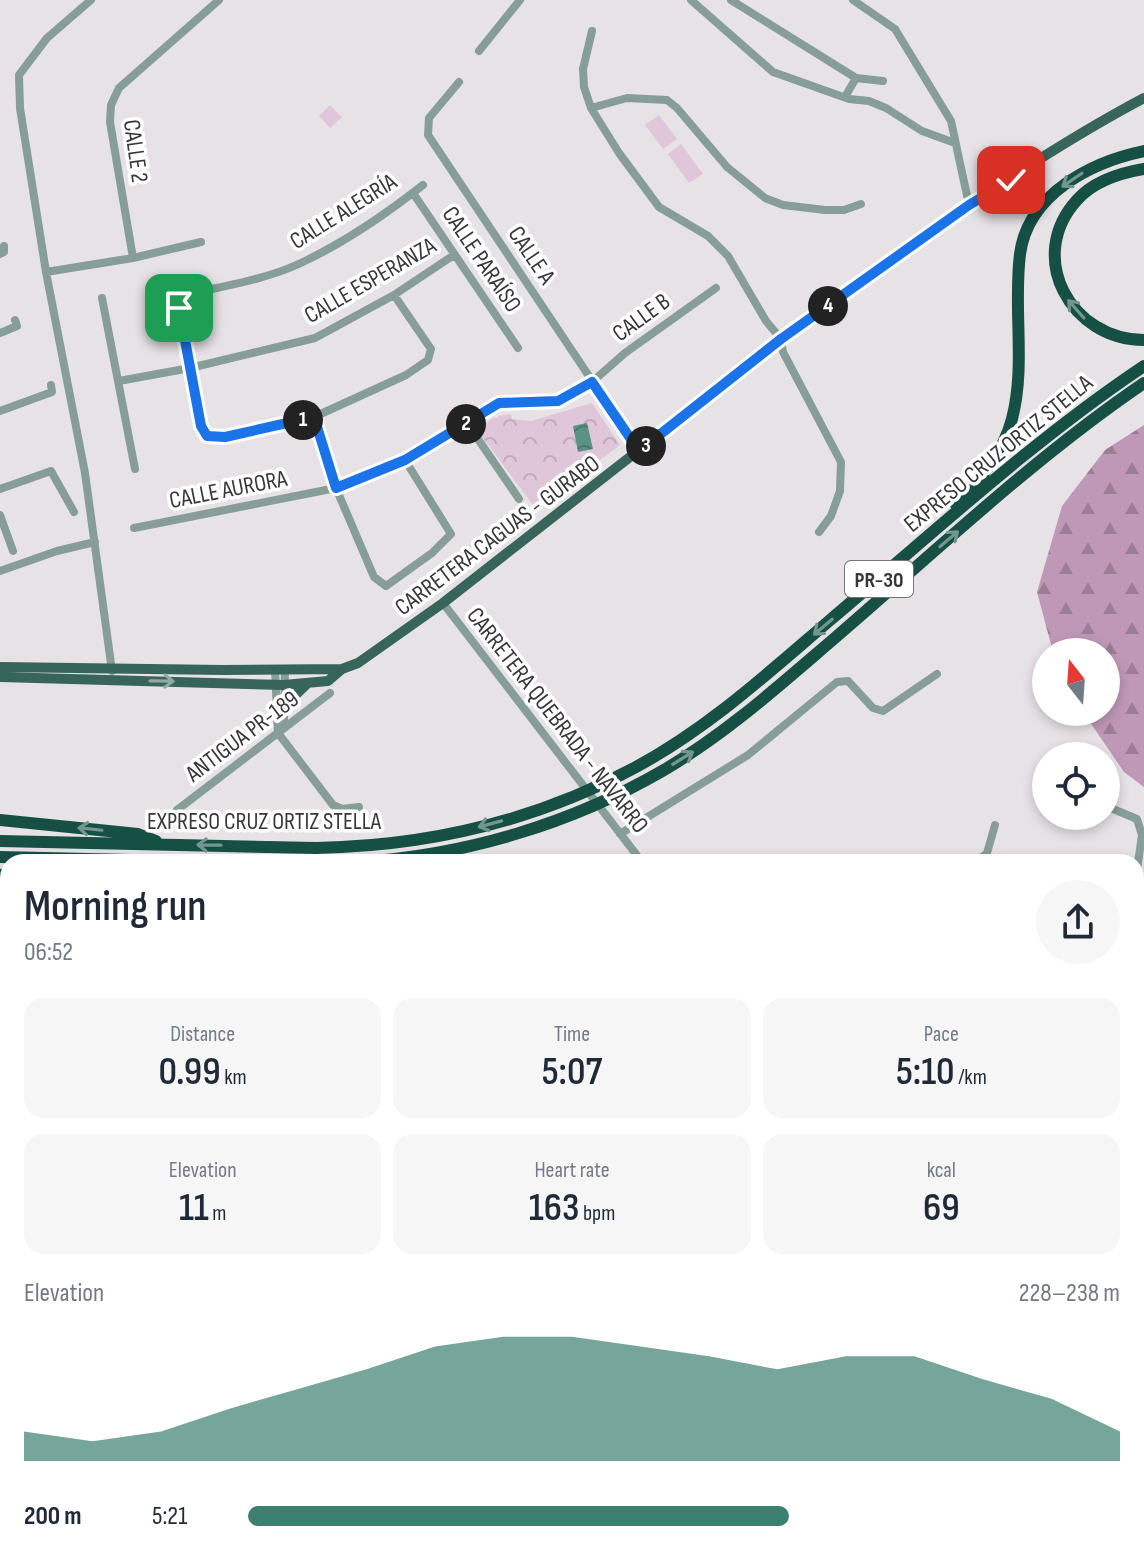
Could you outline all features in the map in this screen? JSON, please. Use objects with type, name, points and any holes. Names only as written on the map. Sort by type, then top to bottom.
[{"type":"highway","points":[[908,555],[921,536],[980,479],[1006,438],[1017,392],[1021,250],[1030,226],[1049,198],[1072,179],[1105,162],[1144,151]]},
{"type":"highway","points":[[1144,169],[1106,180],[1075,201],[1059,231],[1055,258],[1064,293],[1078,313],[1097,329],[1114,337],[1144,340]]},
{"type":"highway","name":"EXPRESO CRUZ ORTIZ STELLA","points":[[0,841],[316,848],[401,842],[483,826],[565,800],[606,782],[672,746],[729,706],[1037,444],[1144,366]]},
{"type":"highway","name":"EXPRESO CRUZ ORTIZ STELLA","points":[[414,854],[469,846],[574,814],[667,768],[731,725],[1043,458],[1144,383]]},
{"type":"highway","points":[[1106,409],[1144,394]]},
{"type":"highway","points":[[0,820],[138,834],[166,844]]},
{"type":"main road","name":"CARRETERA CAGUAS - GURABO","points":[[0,677],[342,669],[358,663],[443,603],[781,339],[969,205],[1108,117],[1144,98]]},
{"type":"main road","name":"CARRETERA CAGUAS - GURABO","points":[[0,667],[279,684],[328,681],[342,669]]},
{"type":"main road","points":[[284,706],[307,684]]},
{"type":"street","points":[[91,0],[47,38],[19,75],[20,108],[95,542],[112,674]]},
{"type":"street","name":"CALLE 2","points":[[133,258],[110,122],[111,105],[119,88],[219,0]]},
{"type":"street","points":[[479,51],[520,0]]},
{"type":"street","points":[[691,0],[773,72],[845,97],[869,101],[922,131],[955,143]]},
{"type":"street","points":[[731,0],[856,78],[883,81]]},
{"type":"street","points":[[853,0],[895,29],[951,121],[969,205]]},
{"type":"street","points":[[592,31],[583,69],[584,87],[591,108],[659,207],[708,236],[728,256],[766,321],[781,339],[783,352],[841,462],[840,491],[831,516],[819,532]]},
{"type":"street","points":[[845,97],[856,78]]},
{"type":"street","name":"CALLE A","points":[[459,82],[429,118],[428,135],[639,451]]},
{"type":"street","points":[[591,108],[627,98],[667,100],[727,167],[765,198],[783,205],[825,210],[844,210],[861,204]]},
{"type":"street","name":"CALLE ALEGRÍA","points":[[314,417],[225,437],[207,436],[202,428],[179,308],[184,295],[241,283],[301,263],[344,240],[423,185]]},
{"type":"street","name":"CALLE PARAÍSO","points":[[413,193],[518,348]]},
{"type":"street","points":[[46,272],[133,258],[201,242]]},
{"type":"street","name":"CALLE ESPERANZA","points":[[119,381],[190,368],[315,338],[394,295],[454,255]]},
{"type":"street","name":"CALLE B","points":[[592,382],[625,353],[716,288]]},
{"type":"street","points":[[394,295],[431,349],[428,360],[406,375],[314,417],[336,488],[374,577],[386,586],[432,553],[451,534],[405,460]]},
{"type":"street","points":[[102,298],[135,469]]},
{"type":"street","points":[[0,333],[17,326],[15,320]]},
{"type":"street","name":"CALLE AURORA","points":[[134,528],[336,488],[405,460],[499,403],[558,401],[592,382]]},
{"type":"street","points":[[0,411],[52,392],[51,385]]},
{"type":"street","points":[[467,423],[519,499]]},
{"type":"street","points":[[0,489],[51,471],[74,512]]},
{"type":"street","points":[[0,515],[13,551]]},
{"type":"street","points":[[0,571],[57,551],[95,542]]},
{"type":"street","name":"CARRETERA QUEBRADA - NAVARRO","points":[[443,603],[636,854]]},
{"type":"street","points":[[280,670],[278,733],[333,805],[342,809],[359,807]]},
{"type":"street","points":[[620,834],[748,755],[837,682],[848,681],[873,708],[883,711],[937,674]]},
{"type":"street","points":[[278,733],[284,720],[279,684]]},
{"type":"street","name":"ANTIGUA PR-189","points":[[177,810],[330,693]]},
{"type":"street","points":[[1120,812],[1137,819],[1142,835],[1139,854]]},
{"type":"street","points":[[986,854],[995,825]]},
{"type":"green space","points":[[330,105],[342,117],[330,128],[319,116]]},
{"type":"green space","points":[[659,115],[677,139],[663,149],[645,125]]},
{"type":"green space","points":[[681,144],[703,174],[689,183],[668,154]]},
{"type":"green space","points":[[592,403],[620,445],[536,509],[477,430],[498,416],[511,414],[512,419],[531,421]]},
{"type":"green space","points":[[1144,425],[1144,787],[1120,766],[1120,742],[1104,742],[1093,726],[1120,726],[1120,638],[1049,638],[1037,592],[1062,506],[1105,450]]},
{"type":"water","points":[[587,423],[593,449],[578,452],[573,426]]},
{"type":"route","points":[[179,308],[201,426],[207,436],[225,437],[314,417],[336,488],[405,460],[499,403],[558,401],[592,382],[639,451],[781,339],[969,205],[1011,180]]}]
